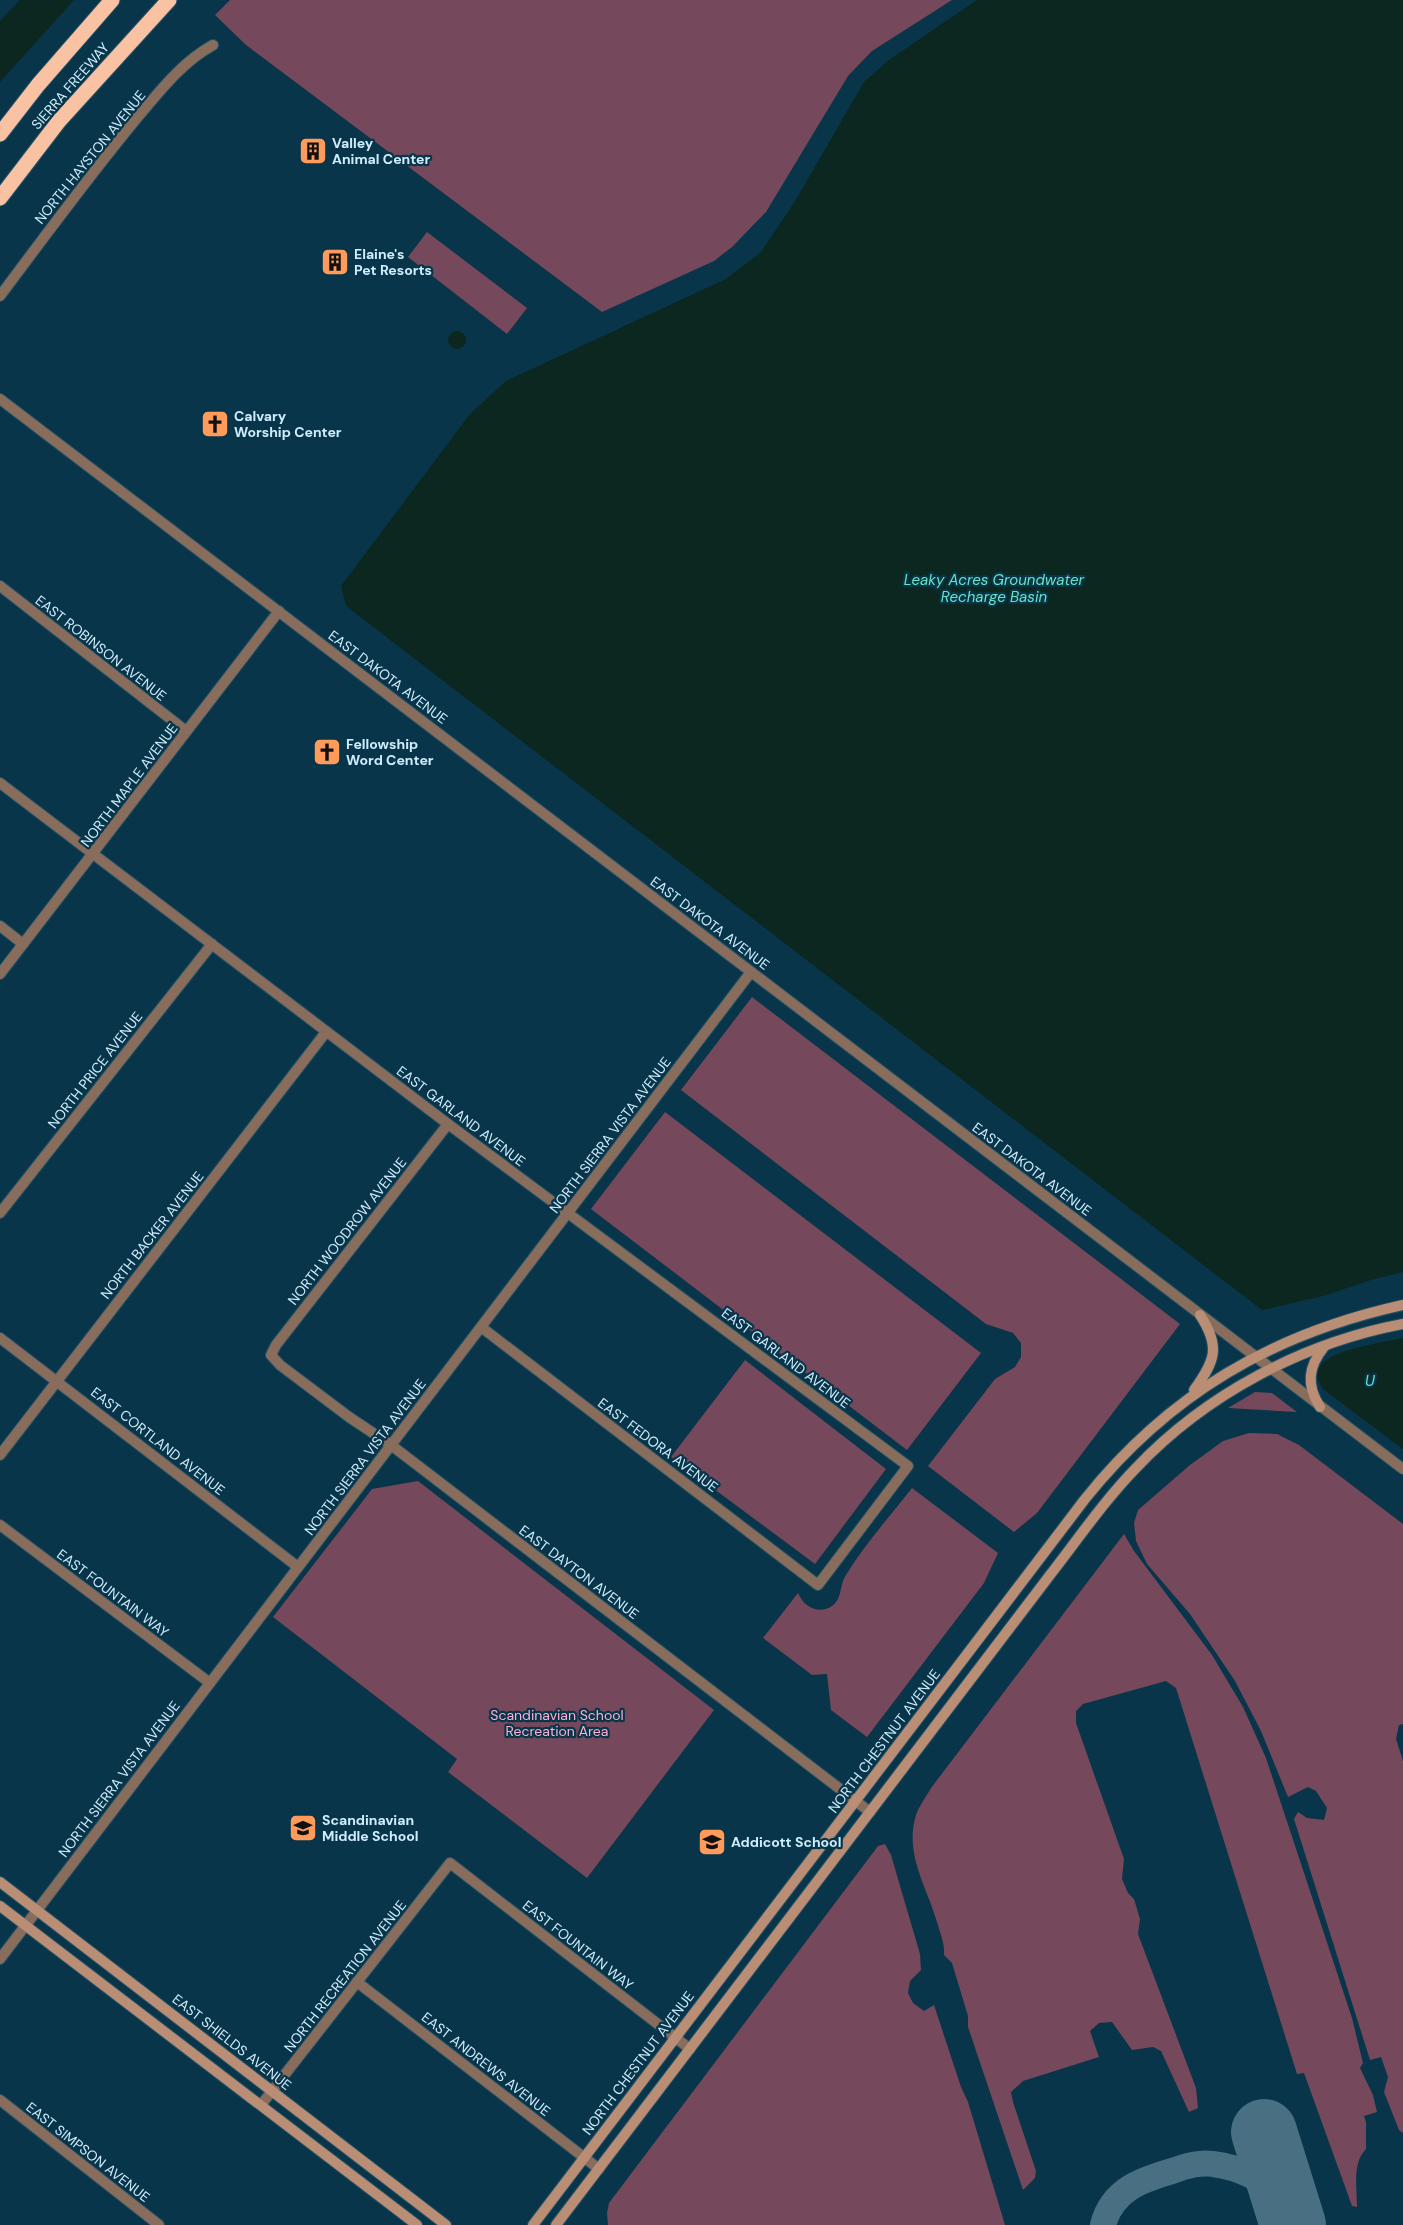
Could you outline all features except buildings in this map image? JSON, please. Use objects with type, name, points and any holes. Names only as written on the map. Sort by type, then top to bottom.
[{"type":"highway","name":"SIERRA FREEWAY","points":[[0,134],[38,85],[112,0]]},
{"type":"highway","name":"SIERRA FREEWAY","points":[[0,198],[59,121],[170,0]]},
{"type":"main road","name":"NORTH CHESTNUT AVENUE","points":[[533,2225],[1106,1474],[1145,1433],[1190,1396],[1255,1356],[1320,1328],[1403,1305]]},
{"type":"main road","points":[[1190,1396],[1210,1368],[1214,1352],[1214,1343],[1200,1315]]},
{"type":"main road","points":[[556,2225],[1110,1497],[1150,1454],[1178,1429],[1213,1403],[1271,1368],[1326,1345],[1369,1331],[1403,1324]]},
{"type":"main road","points":[[1320,1407],[1310,1384],[1311,1369],[1315,1359],[1326,1345]]},
{"type":"main road","points":[[1036,1564],[1050,1575]]},
{"type":"main road","name":"EAST SHIELDS AVENUE","points":[[0,1882],[446,2225]]},
{"type":"main road","points":[[0,1906],[417,2225]]},
{"type":"street","name":"NORTH HAYSTON AVENUE","points":[[0,296],[78,191],[126,132],[178,72],[196,55],[213,45]]},
{"type":"street","name":"EAST DAKOTA AVENUE","points":[[0,399],[1403,1470]]},
{"type":"street","name":"EAST ROBINSON AVENUE","points":[[0,586],[186,731]]},
{"type":"street","name":"NORTH MAPLE AVENUE","points":[[0,974],[279,611]]},
{"type":"street","name":"EAST GARLAND AVENUE","points":[[0,783],[448,1124],[908,1466],[818,1585]]},
{"type":"street","points":[[0,926],[23,944]]},
{"type":"street","name":"NORTH PRICE AVENUE","points":[[0,1213],[212,944]]},
{"type":"street","name":"NORTH SIERRA VISTA AVENUE","points":[[0,1959],[751,972]]},
{"type":"street","name":"NORTH BACKER AVENUE","points":[[0,1455],[326,1032]]},
{"type":"street","name":"NORTH WOODROW AVENUE","points":[[271,1355],[276,1345],[448,1124]]},
{"type":"street","name":"EAST FEDORA AVENUE","points":[[481,1327],[818,1585]]},
{"type":"street","name":"EAST CORTLAND AVENUE","points":[[0,1338],[298,1567]]},
{"type":"street","name":"EAST DAYTON AVENUE","points":[[271,1355],[280,1365],[348,1417],[391,1445],[870,1812]]},
{"type":"street","name":"EAST FOUNTAIN WAY","points":[[0,1525],[210,1683]]},
{"type":"street","name":"EAST FOUNTAIN WAY","points":[[450,1863],[690,2049]]},
{"type":"street","name":"NORTH RECREATION AVENUE","points":[[262,2105],[274,2092],[450,1863]]},
{"type":"street","name":"EAST ANDREWS AVENUE","points":[[357,1982],[599,2169]]},
{"type":"street","name":"EAST SIMPSON AVENUE","points":[[0,2100],[159,2225]]},
{"type":"green space","points":[[230,0],[952,0],[872,51],[848,76],[766,212],[732,247],[714,261],[602,312],[246,45],[215,15]]},
{"type":"green space","points":[[427,232],[527,308],[507,334],[408,257]]},
{"type":"green space","points":[[752,997],[1180,1324],[1037,1513],[1014,1532],[928,1466],[995,1379],[1015,1367],[1021,1357],[1021,1343],[1013,1333],[986,1324],[681,1090]]},
{"type":"green space","points":[[665,1112],[981,1353],[907,1450],[591,1209]]},
{"type":"green space","points":[[745,1360],[886,1469],[815,1564],[671,1457]]},
{"type":"green space","points":[[1255,1392],[1272,1393],[1297,1412],[1228,1408]]},
{"type":"green space","points":[[1249,1433],[1277,1434],[1299,1445],[1403,1524],[1403,1724],[1399,1725],[1396,1739],[1403,1761],[1403,2133],[1399,2130],[1384,2092],[1388,2077],[1381,2057],[1370,2060],[1294,1819],[1298,1812],[1307,1818],[1324,1820],[1327,1808],[1316,1791],[1308,1787],[1288,1797],[1261,1731],[1235,1681],[1190,1614],[1147,1564],[1136,1541],[1134,1523],[1138,1510],[1190,1465],[1223,1441]]},
{"type":"green space","name":"Scandinavian School Recreation Area","points":[[418,1481],[714,1710],[587,1878],[448,1772],[457,1759],[273,1617],[372,1489]]},
{"type":"green space","points":[[912,1488],[998,1553],[984,1583],[867,1737],[831,1710],[827,1674],[812,1675],[763,1638],[798,1593],[808,1606],[817,1610],[827,1609],[835,1603],[844,1579],[853,1564]]},
{"type":"green space","points":[[1124,1534],[1134,1551],[1212,1655],[1243,1707],[1266,1758],[1352,2018],[1363,2063],[1360,2068],[1373,2095],[1377,2112],[1364,2116],[1366,2122],[1366,2149],[1357,2168],[1357,2207],[1352,2206],[1304,2073],[1297,2074],[1176,1688],[1166,1681],[1083,1704],[1076,1711],[1076,1723],[1124,1859],[1122,1879],[1128,1893],[1134,1899],[1140,1919],[1138,1934],[1196,2088],[1198,2108],[1189,2112],[1161,2051],[1153,2047],[1132,2050],[1112,2022],[1099,2023],[1090,2031],[1099,2057],[1023,2081],[1011,2092],[1036,2171],[1035,2178],[1023,2190],[968,2027],[968,2016],[952,1963],[944,1955],[941,1934],[918,1870],[913,1843],[913,1829],[917,1812],[931,1788]]},
{"type":"green space","points":[[885,1844],[891,1855],[920,1954],[921,1970],[910,1981],[908,1993],[913,2003],[924,2011],[934,2005],[961,2087],[968,2102],[1005,2225],[608,2225],[607,2213],[609,2203],[878,1846]]},
{"type":"water","points":[[20,0],[74,0],[0,82],[0,21]]},
{"type":"water","name":"Leaky Acres Groundwater Recharge Basin","points":[[977,0],[1403,0],[1403,1272],[1374,1279],[1323,1296],[1262,1310],[346,606],[341,586],[470,414],[506,381],[726,279],[761,252],[794,203],[864,82],[889,60]]},
{"type":"water","points":[[453,331],[461,331],[466,336],[464,347],[453,349],[448,344],[448,336]]},
{"type":"water","name":"U","points":[[1403,1338],[1403,1449],[1323,1389],[1317,1378],[1320,1366],[1335,1355]]},
{"type":"taxiway","points":[[1103,2225],[1113,2203],[1129,2188],[1149,2178],[1198,2164],[1223,2166],[1243,2172],[1270,2186],[1285,2199]]},
{"type":"runway","points":[[1264,2132],[1293,2225]]},
{"type":"place","name":"Valley Animal Center","points":[[313,151]]},
{"type":"place","name":"Elaine's Pet Resorts","points":[[335,262]]},
{"type":"place","name":"Calvary Worship Center","points":[[215,424]]},
{"type":"place","name":"Fellowship Word Center","points":[[327,752]]},
{"type":"place","name":"Scandinavian Middle School","points":[[303,1828]]},
{"type":"place","name":"Addicott School","points":[[712,1842]]}]
